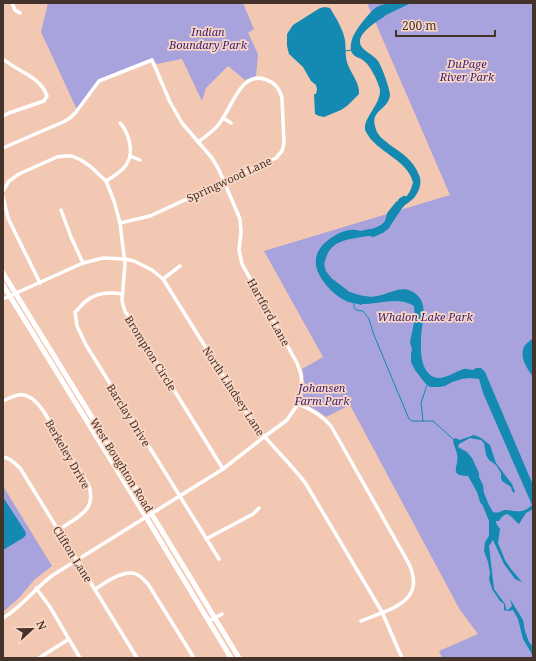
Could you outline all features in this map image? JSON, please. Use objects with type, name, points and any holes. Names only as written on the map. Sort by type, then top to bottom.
[{"type":"main road","name":"West Boughton Road","points":[[3,273],[239,658]]},
{"type":"main road","name":"West Boughton Road","points":[[3,285],[231,658]]},
{"type":"street","points":[[12,3],[15,10],[20,13]]},
{"type":"street","points":[[3,59],[36,79],[45,90],[47,96],[44,101],[3,116]]},
{"type":"street","name":"Hartford Lane","points":[[3,148],[70,118],[99,81],[152,60],[170,102],[182,123],[216,164],[240,219],[241,232],[239,250],[242,264],[299,368],[302,381],[298,404],[287,420],[223,470],[151,513],[53,575],[36,588],[18,606],[3,618]]},
{"type":"street","name":"Springwood Lane","points":[[120,223],[150,216],[272,161],[280,154],[284,143],[282,98],[279,89],[273,82],[265,79],[257,78],[249,80],[240,88],[223,118],[214,130],[198,142]]},
{"type":"street","points":[[223,118],[231,123]]},
{"type":"street","points":[[106,182],[125,167],[130,156],[130,146],[125,128],[120,123]]},
{"type":"street","name":"Brompton Circle","points":[[3,191],[8,181],[19,174],[57,157],[64,156],[72,156],[81,160],[91,167],[106,182],[114,201],[120,223],[125,259],[125,274],[122,294],[123,305],[128,317],[223,470]]},
{"type":"street","points":[[130,156],[140,160]]},
{"type":"street","points":[[3,196],[8,218],[40,282]]},
{"type":"street","points":[[61,210],[70,237],[83,263]]},
{"type":"street","name":"North Lindsey Lane","points":[[10,296],[83,263],[103,258],[125,259],[142,264],[163,279],[247,415],[264,437],[298,473],[306,484],[382,612],[402,658]]},
{"type":"street","points":[[163,279],[180,266]]},
{"type":"street","name":"Barclay Drive","points":[[122,294],[112,292],[103,293],[88,299],[75,312],[77,326],[86,345],[219,559]]},
{"type":"street","points":[[3,299],[10,296]]},
{"type":"street","name":"Berkeley Drive","points":[[3,401],[17,395],[27,395],[37,404],[44,412],[89,486],[91,502],[87,509],[58,530]]},
{"type":"street","points":[[298,404],[316,413],[331,426],[412,569],[414,581],[413,589],[403,603],[361,621]]},
{"type":"street","name":"Clifton Lane","points":[[3,457],[12,460],[20,468],[137,658]]},
{"type":"street","points":[[206,539],[253,514],[259,508]]},
{"type":"street","points":[[134,573],[135,567]]},
{"type":"street","points":[[94,589],[113,578],[127,573],[139,575],[148,584],[194,658]]},
{"type":"street","points":[[36,588],[50,607],[80,658]]},
{"type":"street","points":[[209,621],[222,614]]},
{"type":"street","points":[[38,658],[69,639]]},
{"type":"green space","name":"Indian Boundary Park","points":[[48,3],[243,3],[254,29],[248,33],[258,54],[256,76],[245,80],[228,66],[206,88],[202,101],[182,59],[157,64],[151,60],[100,82],[78,112],[41,32]]},
{"type":"green space","name":"Whalon Lake Park","points":[[367,3],[533,3],[533,658],[442,658],[439,651],[478,634],[460,610],[350,405],[326,417],[303,404],[301,401],[304,385],[302,369],[323,357],[264,251],[450,195]]},
{"type":"green space","points":[[3,486],[52,566],[34,580],[19,598],[3,612]]},
{"type":"water","points":[[388,3],[411,3],[386,15],[373,24],[364,33],[360,39],[360,42],[364,50],[378,61],[386,78],[390,92],[386,105],[376,115],[375,125],[377,132],[390,145],[411,161],[419,175],[419,190],[415,197],[399,212],[391,225],[372,235],[343,241],[332,248],[328,253],[325,263],[326,276],[339,288],[363,296],[376,296],[403,289],[412,291],[421,299],[423,305],[424,316],[421,338],[421,354],[424,366],[430,375],[440,378],[464,369],[473,370],[476,368],[481,368],[485,372],[533,485],[533,509],[526,513],[519,524],[507,514],[502,516],[499,521],[496,521],[500,529],[498,543],[505,560],[522,582],[515,579],[504,564],[493,540],[489,546],[494,589],[505,604],[506,609],[508,610],[512,606],[510,599],[523,620],[529,642],[533,647],[533,656],[523,639],[518,619],[513,610],[508,611],[504,610],[504,604],[500,601],[492,589],[489,579],[490,573],[488,562],[484,551],[485,542],[489,536],[489,521],[477,492],[468,476],[462,476],[456,472],[457,452],[453,441],[455,438],[460,440],[474,435],[481,438],[490,445],[496,463],[512,484],[515,492],[514,493],[511,487],[502,481],[501,473],[496,465],[489,460],[486,455],[484,443],[481,440],[470,438],[459,444],[458,447],[467,452],[472,458],[479,473],[484,493],[493,512],[497,513],[504,510],[523,511],[532,505],[483,393],[479,379],[462,379],[445,386],[430,387],[415,370],[411,362],[412,349],[410,342],[415,318],[414,306],[402,301],[389,301],[361,305],[346,301],[335,294],[327,286],[316,266],[317,253],[326,241],[343,231],[360,231],[380,226],[410,191],[413,182],[404,167],[377,145],[366,132],[366,123],[377,101],[380,90],[369,66],[353,55],[351,51],[351,43],[354,35],[365,19],[374,9]]},
{"type":"water","points":[[320,8],[330,8],[343,32],[348,66],[358,85],[359,94],[341,110],[324,117],[315,114],[314,94],[316,94],[316,85],[311,81],[303,67],[289,54],[287,34],[293,25]]},
{"type":"water","points":[[533,338],[533,377],[523,359],[523,351],[526,344]]},
{"type":"water","points":[[3,497],[25,531],[26,535],[3,550]]},
{"type":"waterway","points":[[345,51],[352,50]]},
{"type":"waterway","points":[[370,233],[373,234],[387,226],[390,214],[404,199]]},
{"type":"waterway","points":[[322,271],[330,281],[346,293]]},
{"type":"waterway","points":[[354,303],[354,308],[356,310],[363,311],[369,319],[374,335],[409,419],[412,421],[433,421],[454,440]]},
{"type":"waterway","points":[[423,421],[421,403],[427,385]]},
{"type":"park label","name":"DuPage River Park","points":[[467,69]]},
{"type":"park label","name":"Johansen Farm Park","points":[[322,393]]}]
